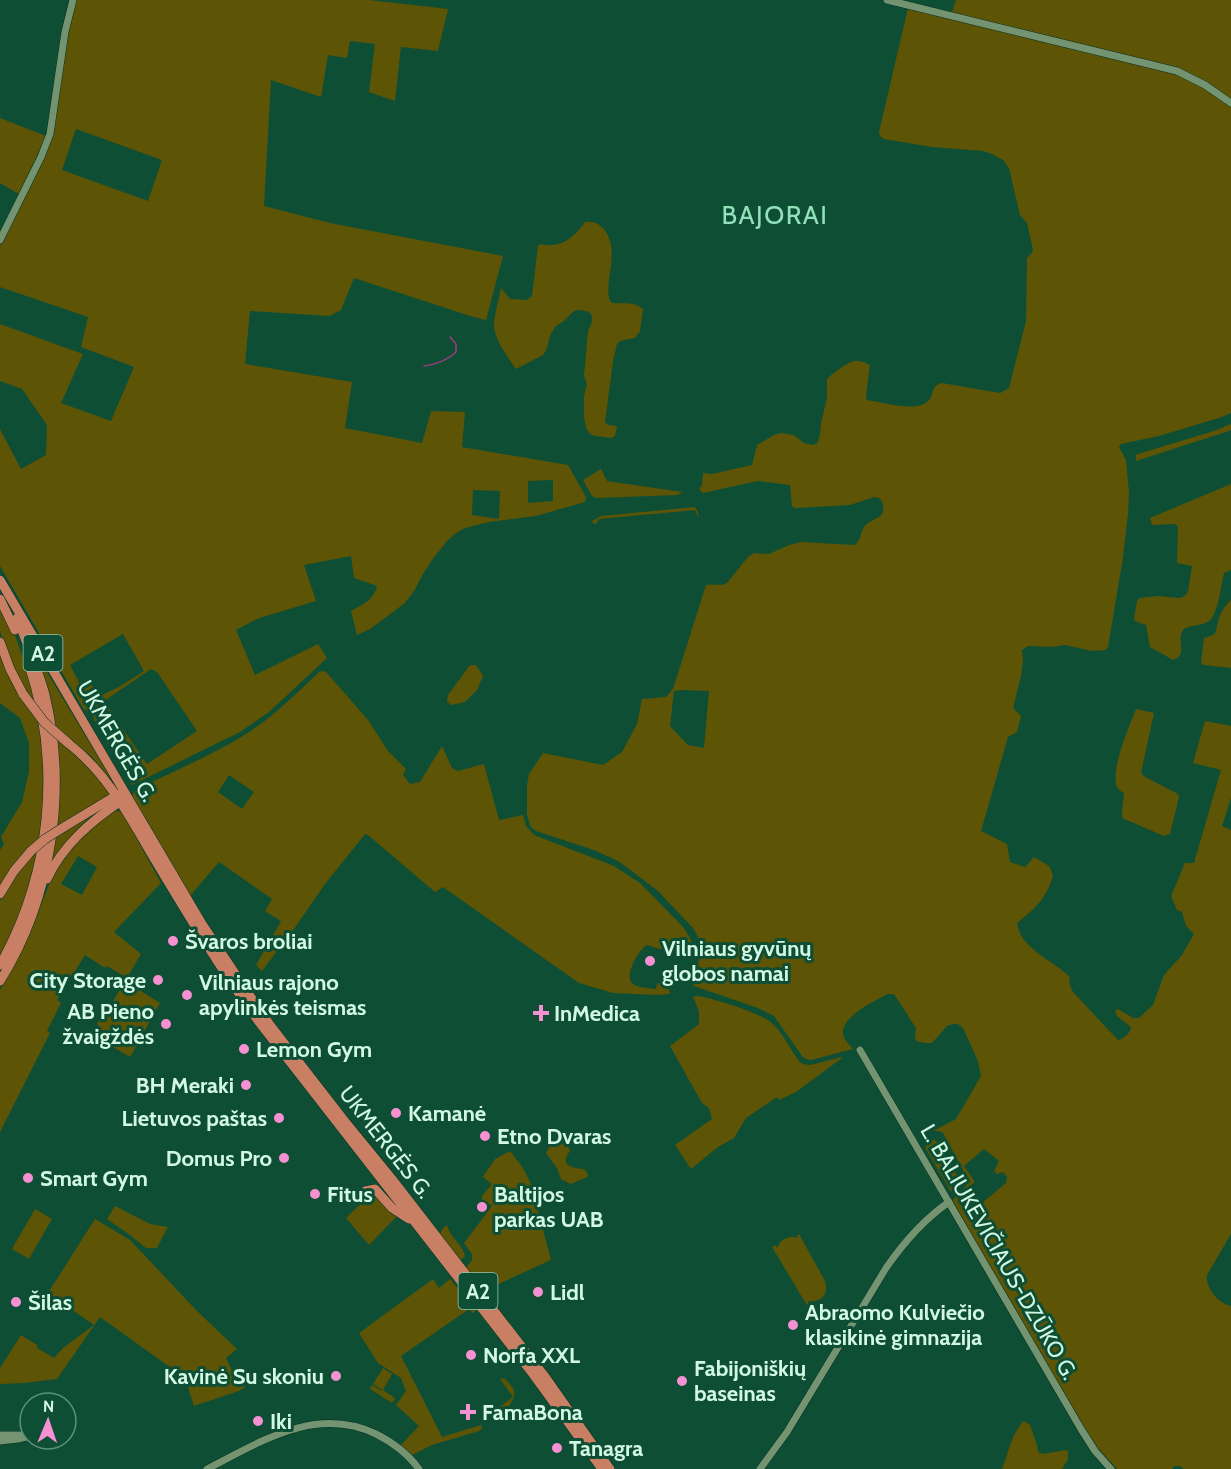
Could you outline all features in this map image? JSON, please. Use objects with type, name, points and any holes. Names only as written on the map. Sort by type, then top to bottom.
[{"type":"highway","name":"UKMERGĖS G.","points":[[1,582],[199,932],[240,988],[266,1030],[545,1377],[610,1469]]},
{"type":"highway","points":[[1,582],[40,678],[53,745],[55,787],[53,825],[38,897]]},
{"type":"highway","points":[[0,599],[19,639],[35,686],[44,728],[48,776],[45,834],[35,880],[15,936],[0,965]]},
{"type":"highway","name":"A2","points":[[0,642],[23,694],[44,722],[94,766],[121,796]]},
{"type":"highway","points":[[0,894],[14,871],[45,839],[121,796]]},
{"type":"highway","points":[[0,981],[21,943],[38,897],[65,849],[121,796]]},
{"type":"highway","name":"UKMERGĖS G.","points":[[382,1172],[416,1224],[533,1374],[602,1469]]},
{"type":"highway","points":[[365,1191],[372,1189],[378,1191],[392,1208],[416,1224]]},
{"type":"street","points":[[0,240],[50,134],[65,32],[73,0]]},
{"type":"street","points":[[886,0],[1177,71],[1205,85],[1231,103]]},
{"type":"street","name":"L. BALIUKEVIČIAUS-DZŪKO G.","points":[[860,1050],[1084,1435],[1111,1469]]},
{"type":"street","points":[[760,1469],[788,1432],[886,1268],[923,1222],[948,1202]]},
{"type":"street","points":[[207,1469],[282,1432],[312,1424],[331,1423],[358,1427],[383,1438],[401,1451],[419,1469]]},
{"type":"street","points":[[0,1435],[18,1435]]},
{"type":"street","points":[[0,1441],[18,1439]]},
{"type":"shaded area","points":[[76,0],[369,0],[448,9],[438,51],[401,47],[395,101],[369,92],[375,44],[350,41],[347,58],[328,55],[321,97],[271,80],[264,206],[330,223],[503,256],[486,320],[354,278],[341,310],[330,316],[250,311],[245,364],[352,382],[345,428],[422,443],[431,411],[465,412],[462,447],[568,465],[586,497],[585,502],[536,516],[489,522],[465,528],[456,533],[432,560],[405,603],[370,629],[357,635],[351,611],[371,598],[377,586],[354,578],[351,556],[304,565],[316,601],[259,618],[236,630],[255,675],[318,644],[327,658],[269,712],[240,732],[132,785],[96,725],[93,716],[83,708],[0,566],[0,429],[21,469],[46,455],[47,425],[22,389],[0,381],[0,324],[83,354],[61,403],[111,421],[134,367],[81,347],[88,317],[0,287],[0,246],[49,146],[71,15]],"holes":[[[76,129],[162,160],[148,201],[62,170]],[[553,480],[553,501],[528,503],[528,481]],[[473,490],[500,491],[499,519],[472,515]],[[123,634],[144,671],[100,696],[90,682],[81,686],[70,665]],[[151,669],[157,672],[197,731],[147,764],[104,701]]]},
{"type":"shaded area","points":[[956,0],[1231,0],[1231,413],[1159,436],[1121,444],[1119,447],[1126,460],[1128,514],[1108,647],[1105,650],[1092,651],[1065,645],[1028,646],[1022,650],[1021,676],[1013,708],[1021,716],[1017,732],[1008,737],[981,831],[1007,844],[1010,862],[1025,867],[1034,857],[1049,866],[1053,875],[1044,897],[1017,923],[1019,932],[1031,947],[1070,977],[1069,983],[1073,992],[1118,1040],[1125,1037],[1131,1027],[1117,1016],[1115,1011],[1118,1009],[1133,1018],[1139,1018],[1153,1005],[1164,975],[1182,955],[1194,934],[1186,926],[1182,912],[1177,910],[1171,896],[1185,863],[1194,863],[1221,770],[1193,763],[1205,721],[1231,726],[1231,798],[1222,826],[1231,830],[1231,1234],[1207,1275],[1207,1280],[1214,1295],[1226,1305],[1231,1306],[1231,1469],[1184,1469],[1174,1466],[1172,1469],[1117,1469],[1098,1448],[1086,1430],[953,1202],[956,1196],[966,1186],[968,1179],[944,1134],[940,1131],[933,1131],[956,1119],[981,1076],[978,1061],[963,1028],[958,1024],[953,1024],[947,1026],[932,1043],[917,1041],[915,1040],[916,1028],[894,994],[888,994],[858,1011],[846,1024],[843,1031],[844,1038],[853,1049],[811,1060],[806,1059],[774,1016],[758,1008],[694,986],[693,981],[702,950],[698,937],[693,928],[658,891],[618,861],[594,850],[536,831],[531,827],[527,815],[529,774],[543,753],[603,765],[622,752],[637,724],[642,699],[666,697],[673,689],[706,585],[727,583],[754,553],[769,554],[801,542],[855,545],[864,527],[883,512],[882,501],[874,497],[850,505],[795,508],[792,506],[790,485],[757,481],[703,493],[699,489],[702,485],[703,473],[712,474],[752,465],[757,445],[781,433],[794,435],[804,443],[816,444],[827,398],[827,379],[840,368],[854,361],[870,365],[867,400],[916,406],[928,401],[934,388],[942,383],[1000,393],[1009,388],[1026,321],[1027,258],[1033,250],[1027,223],[1020,215],[1009,168],[1003,160],[983,151],[932,147],[884,139],[879,132],[908,8],[950,18]],"holes":[[[674,691],[709,691],[704,748],[688,745],[670,726]],[[984,1149],[999,1161],[994,1171],[997,1174],[1003,1172],[1007,1177],[1006,1183],[976,1208],[970,1209],[959,1194],[975,1182],[964,1166]]]},
{"type":"shaded area","points":[[0,118],[46,136],[19,194],[0,183]]},
{"type":"shaded area","points":[[585,222],[595,223],[603,228],[610,241],[612,259],[608,286],[609,299],[612,303],[632,304],[643,309],[640,331],[635,338],[620,341],[617,344],[605,422],[608,425],[617,426],[615,436],[611,438],[590,434],[584,417],[584,396],[587,384],[584,376],[588,331],[592,322],[589,312],[577,310],[573,312],[555,328],[543,355],[516,369],[499,343],[494,326],[501,288],[510,299],[527,300],[532,296],[538,246],[540,244],[554,245],[566,241]]},
{"type":"shaded area","points":[[1231,424],[1229,431],[1136,461],[1138,454]]},
{"type":"shaded area","points":[[601,469],[607,481],[682,492],[678,495],[596,498],[592,496],[583,480]]},
{"type":"shaded area","points":[[1231,484],[1231,570],[1224,573],[1214,615],[1204,624],[1184,629],[1181,636],[1180,655],[1173,660],[1150,647],[1146,625],[1134,619],[1137,601],[1140,598],[1158,596],[1180,598],[1185,596],[1192,566],[1177,563],[1178,527],[1175,524],[1152,525],[1150,518]]},
{"type":"shaded area","points":[[695,507],[699,518],[695,510],[599,519],[596,524],[592,521],[601,516]]},
{"type":"shaded area","points":[[1231,600],[1231,668],[1203,665],[1201,663],[1204,638],[1216,632],[1220,614]]},
{"type":"shaded area","points":[[0,607],[16,638],[30,677],[37,709],[25,693],[8,654],[0,631]]},
{"type":"shaded area","points":[[35,652],[113,782],[91,756],[54,727]]},
{"type":"shaded area","points":[[0,654],[14,687],[39,722],[44,797],[40,839],[0,886],[0,850],[4,844],[1,837],[22,802],[29,772],[29,743],[20,718],[0,703]]},
{"type":"shaded area","points":[[470,665],[476,665],[483,676],[477,690],[465,702],[452,705],[447,702],[448,695]]},
{"type":"shaded area","points":[[319,672],[326,672],[368,720],[388,751],[406,769],[403,775],[410,784],[420,782],[442,746],[452,768],[458,771],[484,764],[499,820],[523,815],[526,826],[534,835],[614,866],[640,883],[684,928],[692,942],[693,959],[647,945],[640,952],[631,969],[630,979],[634,985],[656,989],[657,984],[662,982],[668,986],[670,994],[613,993],[579,983],[443,887],[435,892],[365,834],[325,884],[262,971],[256,965],[281,921],[265,911],[272,899],[219,862],[191,895],[132,796],[135,790],[205,757],[246,734],[275,713]],"holes":[[[229,775],[254,792],[242,809],[218,792]]]},
{"type":"shaded area","points":[[1136,709],[1154,713],[1141,773],[1178,794],[1179,797],[1170,834],[1164,836],[1122,818],[1124,793],[1117,787],[1116,770],[1121,748]]},
{"type":"shaded area","points":[[56,738],[94,771],[109,793],[108,796],[56,828]]},
{"type":"shaded area","points":[[98,811],[78,828],[49,868],[54,837]]},
{"type":"shaded area","points":[[112,812],[122,812],[161,883],[114,932],[141,954],[127,978],[85,955],[57,1000],[61,1003],[47,1031],[50,1033],[0,1132],[0,990],[23,949],[59,864],[86,832]],"holes":[[[78,856],[97,867],[82,895],[61,884]]]},
{"type":"shaded area","points":[[38,851],[18,920],[0,958],[0,901],[17,872]]},
{"type":"shaded area","points":[[125,981],[160,1003],[130,1057],[94,1036],[101,1016],[103,1017],[101,1022]]},
{"type":"shaded area","points":[[698,996],[738,1007],[768,1020],[778,1029],[803,1064],[811,1065],[842,1058],[796,1092],[779,1100],[777,1097],[746,1118],[734,1138],[718,1147],[691,1169],[675,1145],[712,1119],[709,1108],[702,1103],[670,1046],[699,1024],[699,1011],[693,997]]},
{"type":"shaded area","points":[[935,1140],[939,1144],[960,1180],[958,1186],[951,1192],[926,1149],[926,1142]]},
{"type":"shaded area","points":[[555,1143],[567,1145],[570,1151],[566,1163],[571,1167],[584,1169],[588,1174],[587,1177],[571,1184],[561,1179],[557,1168],[546,1153]]},
{"type":"shaded area","points":[[510,1151],[523,1168],[531,1184],[551,1260],[485,1290],[466,1268],[472,1260],[472,1254],[464,1243],[492,1206],[482,1199],[492,1184],[483,1177],[495,1159]]},
{"type":"shaded area","points":[[372,1193],[377,1193],[399,1214],[369,1245],[346,1218]]},
{"type":"shaded area","points":[[115,1206],[150,1224],[168,1227],[157,1248],[146,1248],[107,1219]]},
{"type":"shaded area","points":[[35,1209],[52,1219],[29,1259],[12,1249]]},
{"type":"shaded area","points":[[95,1219],[130,1240],[197,1311],[237,1349],[226,1358],[234,1375],[246,1381],[245,1387],[194,1406],[185,1378],[100,1317],[57,1379],[0,1384],[0,1368],[21,1335],[54,1358],[63,1348],[94,1325],[48,1293]]},
{"type":"shaded area","points":[[447,1225],[464,1253],[465,1257],[460,1260],[440,1235],[442,1229]]},
{"type":"shaded area","points":[[799,1234],[826,1286],[823,1297],[817,1301],[808,1301],[810,1305],[808,1307],[772,1247],[775,1245],[777,1248],[788,1237],[798,1238]]},
{"type":"shaded area","points":[[433,1279],[439,1288],[450,1279],[476,1310],[473,1313],[469,1309],[401,1356],[442,1437],[481,1425],[482,1428],[479,1431],[432,1445],[412,1455],[400,1446],[419,1426],[396,1405],[406,1391],[401,1378],[378,1363],[359,1333]]},
{"type":"shaded area","points":[[383,1368],[392,1374],[383,1390],[395,1398],[392,1403],[370,1389],[372,1385],[382,1391],[373,1384]]},
{"type":"shaded area","points":[[502,1378],[512,1386],[514,1395],[508,1408],[495,1422],[489,1415],[513,1397],[500,1379]]},
{"type":"shaded area","points":[[1024,1421],[1030,1425],[1038,1452],[1044,1454],[1068,1451],[1068,1459],[1062,1469],[1002,1469],[1013,1437]]},
{"type":"waterway","points":[[424,366],[441,362],[456,352],[456,344],[450,337]]},
{"type":"place","name":"Švaros broliai","points":[[173,941]]},
{"type":"place","name":"Vilniaus gyvūnų globos namai","points":[[650,961]]},
{"type":"place","name":"City Storage","points":[[158,980]]},
{"type":"place","name":"Vilniaus rajono apylinkės teismas","points":[[187,995]]},
{"type":"place","name":"InMedica","points":[[541,1013]]},
{"type":"place","name":"AB Pieno žvaigždės","points":[[166,1024]]},
{"type":"place","name":"Lemon Gym","points":[[244,1049]]},
{"type":"place","name":"BH Meraki","points":[[246,1085]]},
{"type":"place","name":"Kamanė","points":[[396,1113]]},
{"type":"place","name":"Lietuvos paštas","points":[[279,1118]]},
{"type":"place","name":"Etno Dvaras","points":[[485,1136]]},
{"type":"place","name":"Domus Pro","points":[[284,1158]]},
{"type":"place","name":"Smart Gym","points":[[28,1178]]},
{"type":"place","name":"Fitus","points":[[315,1194]]},
{"type":"place","name":"Baltijos parkas UAB","points":[[482,1207]]},
{"type":"place","name":"Lidl","points":[[538,1292]]},
{"type":"place","name":"Šilas","points":[[16,1302]]},
{"type":"place","name":"Abraomo Kulviečio klasikinė gimnazija","points":[[793,1325]]},
{"type":"place","name":"Norfa XXL","points":[[471,1355]]},
{"type":"place","name":"Kavinė Su skoniu","points":[[336,1376]]},
{"type":"place","name":"Fabijoniškių baseinas","points":[[682,1381]]},
{"type":"place","name":"FamaBona","points":[[468,1412]]},
{"type":"place","name":"Iki","points":[[258,1421]]},
{"type":"place","name":"Tanagra","points":[[557,1448]]},
{"type":"district","name":"BAJORAI","points":[[775,215]]}]
